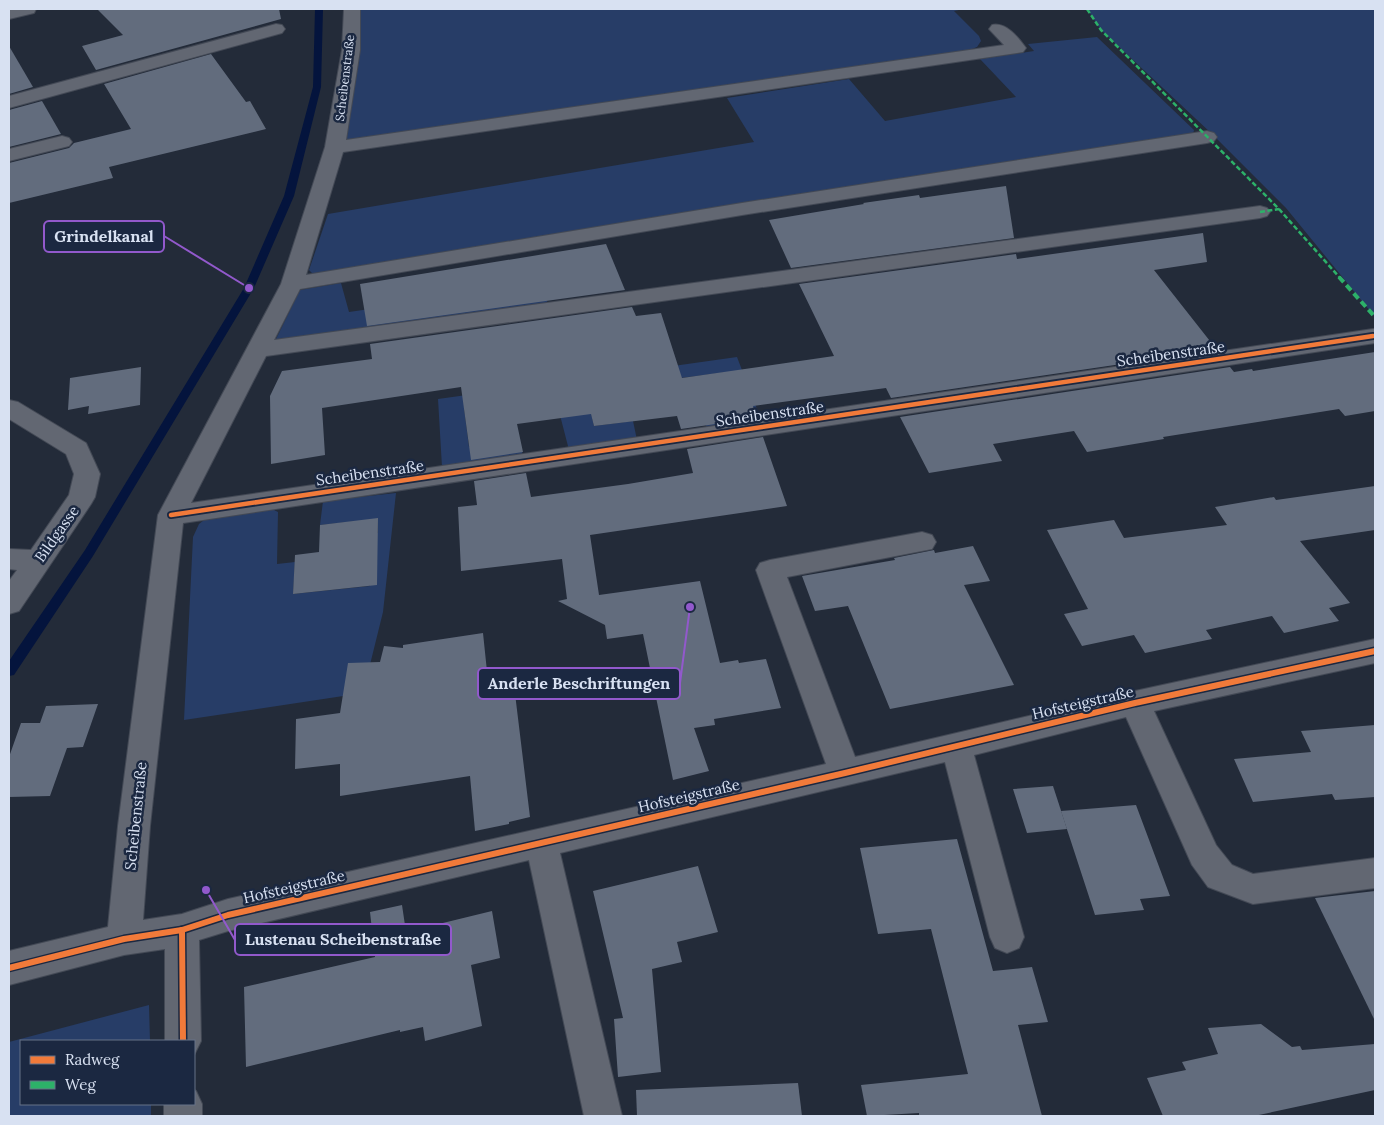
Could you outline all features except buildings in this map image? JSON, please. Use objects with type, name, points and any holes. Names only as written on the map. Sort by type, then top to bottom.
[{"type":"street","points":[[9,14],[28,9]]},
{"type":"street","name":"Scheibenstraße","points":[[124,940],[134,826],[171,515],[292,284],[335,147],[351,50],[352,9]]},
{"type":"street","points":[[9,102],[276,28]]},
{"type":"street","points":[[335,147],[1017,48],[998,29]]},
{"type":"street","points":[[292,284],[742,209],[999,171],[1207,137]]},
{"type":"street","points":[[9,155],[62,142]]},
{"type":"street","points":[[256,350],[1260,212]]},
{"type":"street","name":"Scheibenstraße","points":[[171,515],[1373,336]]},
{"type":"street","name":"Bildgasse","points":[[9,408],[77,449],[87,474],[82,497],[9,603]]},
{"type":"street","points":[[846,773],[770,570],[922,542]]},
{"type":"street","points":[[9,559],[38,561]]},
{"type":"street","name":"Hofsteigstraße","points":[[9,968],[124,940],[182,930],[228,915],[846,773],[1135,703],[1375,651]]},
{"type":"street","points":[[1135,703],[1204,855],[1220,876],[1253,889],[1375,873]]},
{"type":"street","points":[[956,746],[1007,937]]},
{"type":"street","points":[[541,842],[603,1116]]},
{"type":"street","points":[[182,930],[183,1040]]},
{"type":"shaded area","points":[[352,9],[964,9],[954,11],[979,36],[981,41],[977,47],[967,51],[335,147],[351,50]]},
{"type":"shaded area","points":[[1087,9],[1375,9],[1375,317],[1286,208],[1211,133],[1101,30]]},
{"type":"shaded area","points":[[1097,37],[1194,130],[1193,134],[326,273],[312,273],[309,270],[328,214],[754,142],[727,98],[849,79],[885,121],[1016,97],[980,59],[1034,51],[1028,44]]},
{"type":"shaded area","points":[[536,266],[548,304],[275,341],[300,290],[341,283],[349,312],[411,303]]},
{"type":"shaded area","points":[[737,357],[762,422],[708,430],[701,412],[728,372],[586,390],[594,426],[633,421],[637,440],[569,450],[554,392],[464,408],[469,447],[520,441],[523,457],[442,467],[438,399]]},
{"type":"shaded area","points":[[396,493],[383,612],[363,693],[184,720],[193,537],[199,524],[209,516],[272,509],[278,512],[277,564],[295,562],[293,594],[370,586],[371,534],[378,533],[378,519],[320,525],[323,501]]},
{"type":"shaded area","points":[[149,1005],[150,1040],[20,1040],[20,1105],[151,1105],[151,1116],[9,1116],[9,1042]]},
{"type":"waterway","points":[[9,671],[89,553],[249,288],[289,196],[317,87],[319,9]]},
{"type":"marked path","points":[[1087,9],[1101,30],[1279,209],[1375,317]]},
{"type":"marked path","points":[[1260,212],[1279,209]]},
{"type":"cycle path","points":[[171,515],[1373,336]]},
{"type":"cycle path","points":[[9,968],[124,939],[182,930],[228,915],[845,773],[1135,703],[1375,651]]},
{"type":"cycle path","points":[[182,930],[183,1040]]},
{"type":"place","name":"Grindelkanal","points":[[249,288]]},
{"type":"place","name":"Anderle Beschriftungen","points":[[690,607]]},
{"type":"place","name":"Lustenau Scheibenstraße","points":[[206,890]]}]
